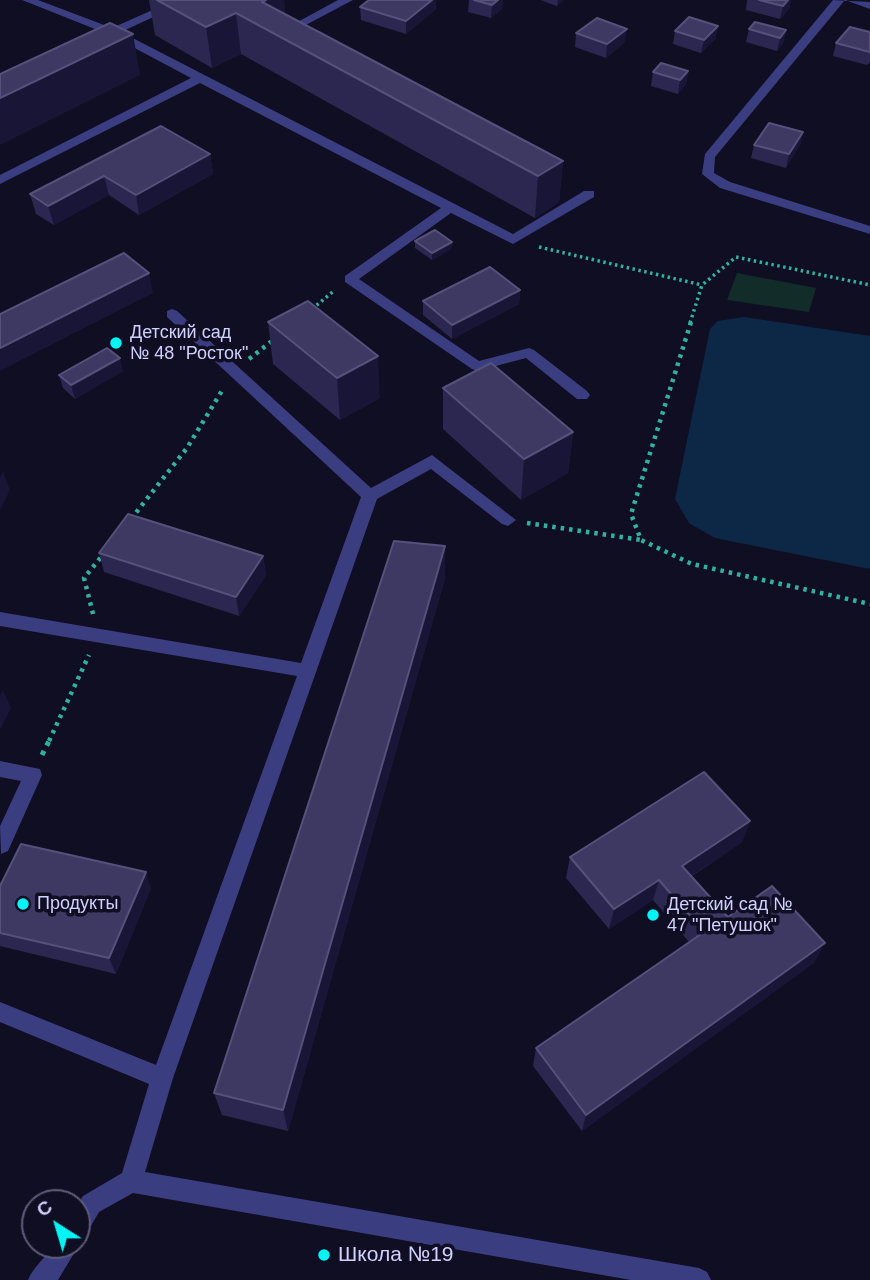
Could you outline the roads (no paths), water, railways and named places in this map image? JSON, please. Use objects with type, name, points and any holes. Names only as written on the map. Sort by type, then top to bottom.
[{"type":"street","points":[[28,0],[112,32],[127,46],[201,78],[513,240],[589,194]]},
{"type":"street","points":[[112,32],[184,0]]},
{"type":"street","points":[[298,25],[347,0]]},
{"type":"street","points":[[839,0],[709,157],[708,174],[724,185],[870,230]]},
{"type":"street","points":[[850,0],[870,6]]},
{"type":"street","points":[[0,180],[201,78]]},
{"type":"street","points":[[450,208],[349,279],[477,366],[529,353],[582,394]]},
{"type":"street","points":[[172,314],[370,496]]},
{"type":"street","points":[[131,1181],[162,1078],[370,496],[432,461],[508,520]]},
{"type":"street","points":[[0,618],[307,671]]},
{"type":"street","points":[[0,769],[33,775],[0,845]]},
{"type":"street","points":[[0,1012],[162,1078]]},
{"type":"street","points":[[91,1204],[131,1181],[699,1280]]},
{"type":"street","points":[[40,1280],[58,1259]]},
{"type":"water","points":[[744,317],[870,336],[870,569],[715,538],[689,523],[675,499],[710,329],[718,321]]},
{"type":"place","name":"Детский сад № 48 \"Росток\"","points":[[116,343]]},
{"type":"place","name":"Продукты","points":[[23,904]]},
{"type":"place","name":"Детский сад № 47 \"Петушок\"","points":[[653,915]]},
{"type":"place","name":"Школа №19","points":[[324,1255]]}]
